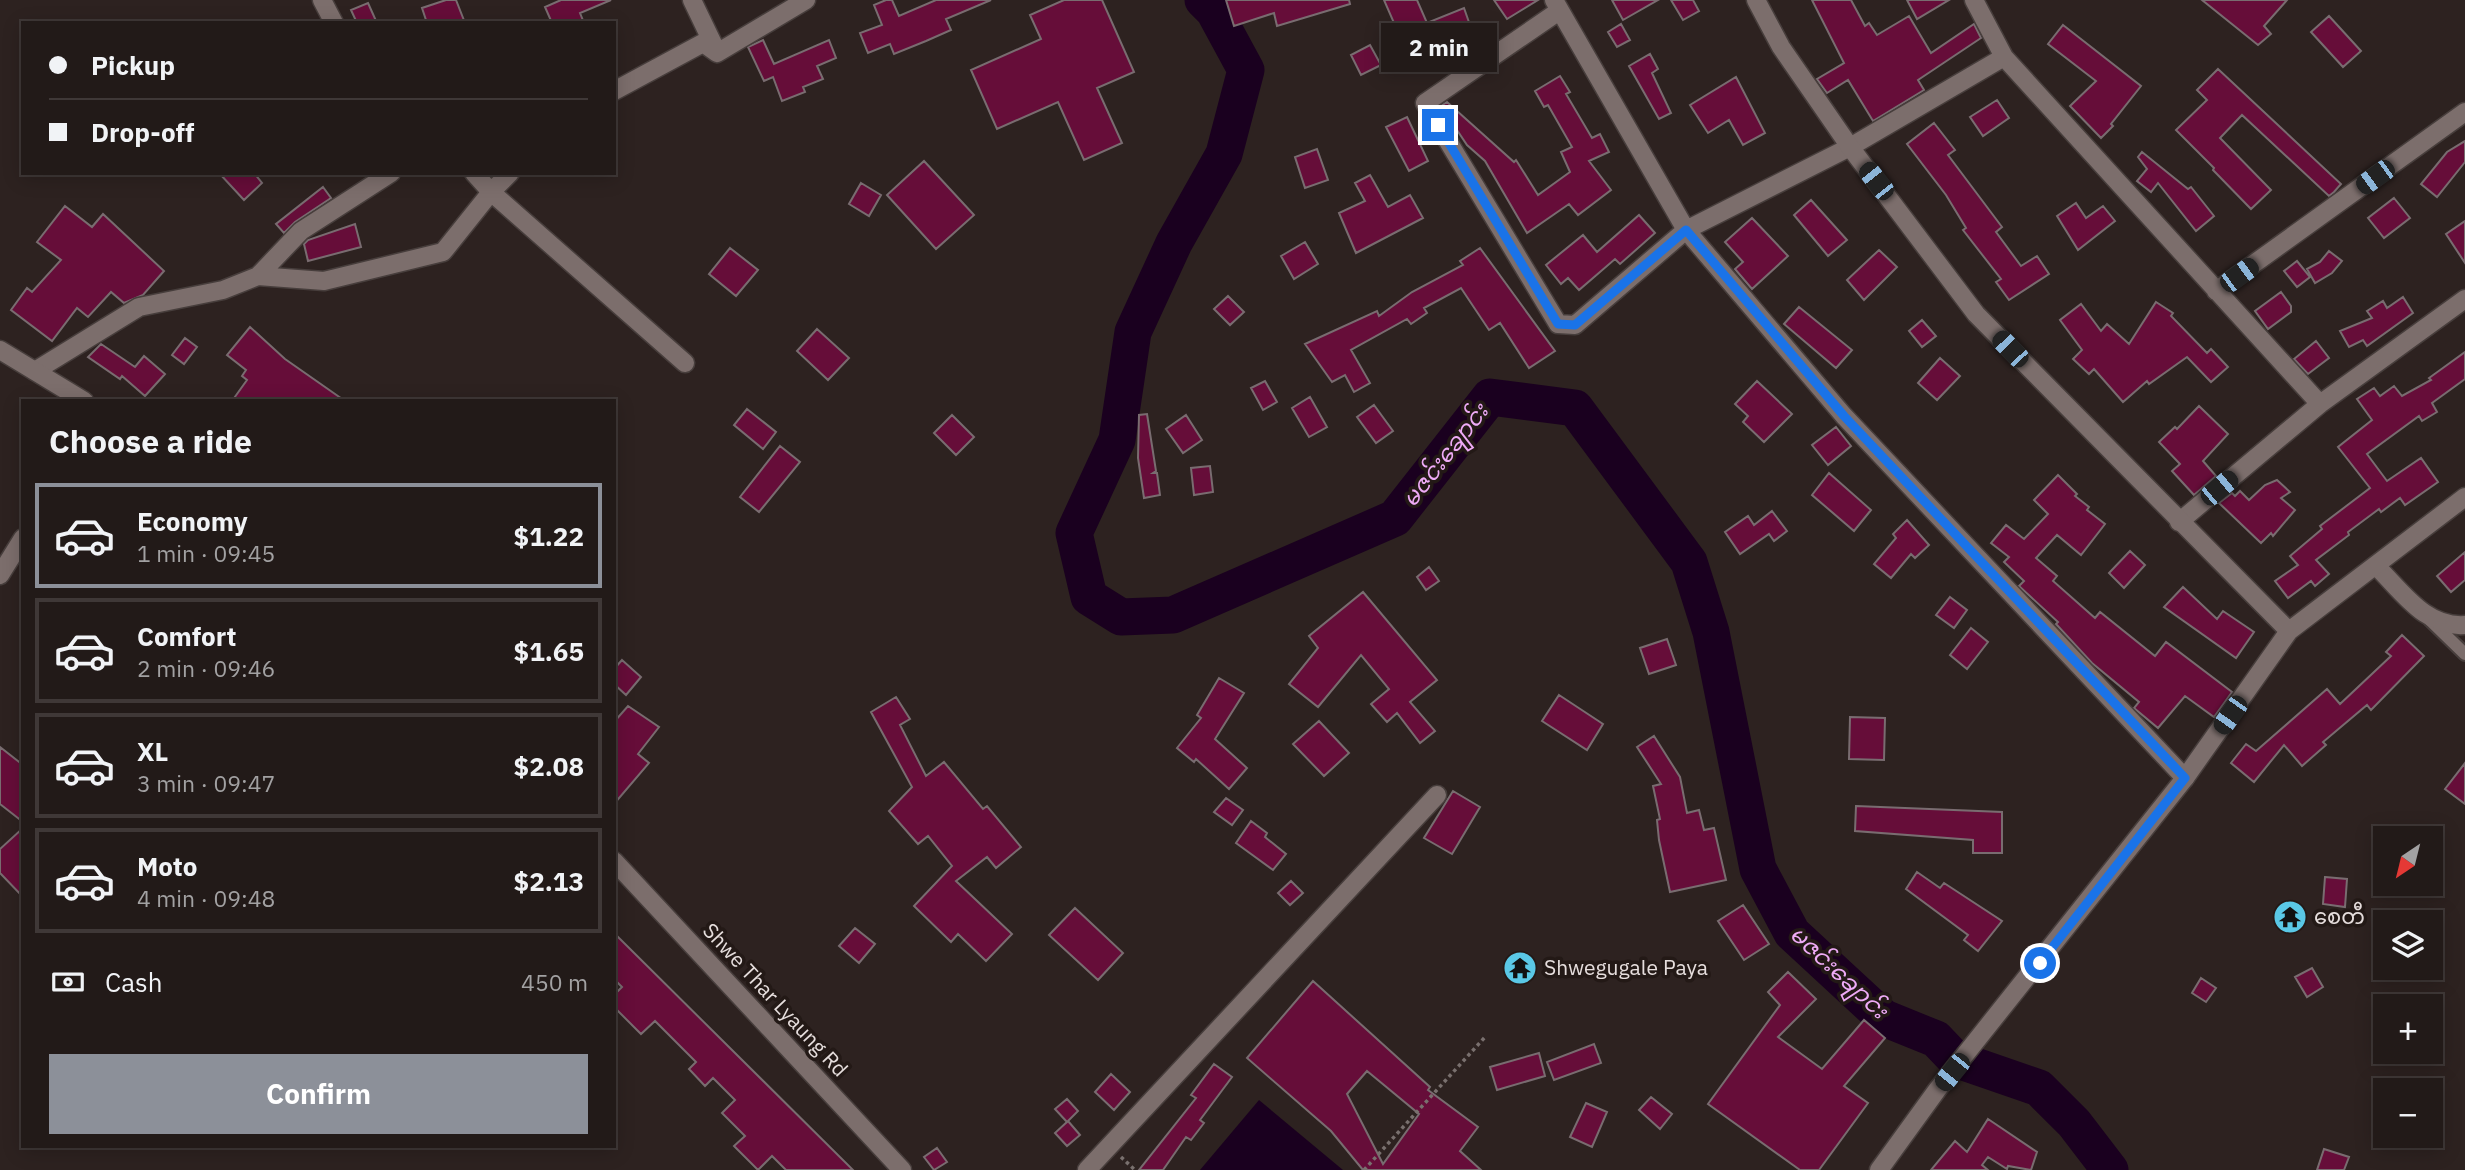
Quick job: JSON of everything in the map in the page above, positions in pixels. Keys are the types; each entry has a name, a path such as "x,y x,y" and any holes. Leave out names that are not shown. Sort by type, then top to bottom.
{"street":[{"path":"322,0 333,21"},
{"path":"692,0 717,53"},
{"path":"717,53 806,0"},
{"path":"1756,0 1782,47 1850,147 1976,314 2289,632"},
{"path":"1974,0 2004,57 2320,404"},
{"path":"2004,57 1850,147 1686,230 1575,325 1558,324 1425,103 1557,6 1686,230 1844,416 2185,778"},
{"path":"616,90 703,43 717,53"},
{"path":"2216,291 2465,112"},
{"path":"35,372 139,307 223,290 258,276 301,231 388,175"},
{"path":"476,175 491,192 684,363"},
{"path":"258,276 324,281 443,252 508,175"},
{"path":"2179,522 2320,404 2465,299"},
{"path":"0,350 81,399"},
{"path":"1879,1170 1937,1090 2185,778 2289,632 2465,497"},
{"path":"0,575 21,541"},
{"path":"2376,566 2430,620 2452,626 2465,625"},
{"path":"1087,1170 1437,795"},
{"name":"Shwe Thar Lyaung Rd","path":"616,863 902,1170"}],"lane":[{"path":"2430,620 2465,654"}],"path":[{"path":"1366,1168 1486,1035"}],"shaded area":[{"path":"1259,1100 1343,1170 1200,1170"}],"building":[{"path":"446,0 456,0 464,21 426,21 422,8"},
{"path":"561,0 611,0 580,13 583,21 551,21 545,7"},
{"path":"892,0 899,16 936,0 991,0 946,19 951,30 926,41 894,54 890,44 868,53 860,33 882,25 874,5"},
{"path":"1064,0 1102,0 1134,72 1097,88 1122,143 1084,160 1058,102 997,129 971,70 1041,39 1030,15"},
{"path":"1226,0 1349,0 1350,4 1277,26 1274,13 1234,26"},
{"path":"1384,0 1417,0 1427,23 1464,8 1472,31 1436,44 1439,50 1411,62"},
{"path":"1494,0 1538,0 1507,19"},
{"path":"1612,0 1658,0 1623,20"},
{"path":"1671,0 1693,0 1699,11 1683,20"},
{"path":"1812,0 1851,0 1865,26 1869,23 1877,35 1909,16 1931,53 1974,24 1981,38 1918,80 1924,90 1873,121 1848,80 1827,93 1817,79 1844,63"},
{"path":"1907,0 1949,0 1917,19"},
{"path":"2202,0 2287,0 2264,26 2271,34 2258,45"},
{"path":"368,3 376,21 356,21 351,10"},
{"path":"2329,16 2361,51 2343,67 2311,32"},
{"path":"1621,24 1630,40 1617,47 1608,32"},
{"path":"2063,25 2141,86 2111,124 2113,126 2101,138 2070,106 2096,81 2048,44"},
{"path":"763,40 774,64 829,40 836,58 817,66 823,79 803,87 805,92 782,101 773,77 764,81 748,47"},
{"path":"1370,45 1381,65 1361,75 1351,55"},
{"path":"1650,54 1658,69 1652,73 1671,113 1659,119 1629,66"},
{"path":"2218,69 2341,184 2334,192 2329,196 2242,115 2220,138 2271,190 2251,209 2213,170 2176,130 2207,100 2197,90"},
{"path":"1560,76 1570,92 1566,94 1592,138 1600,134 1609,152 1589,161 1611,190 1578,215 1569,204 1527,233 1485,161 1467,145 1441,106 1447,102 1514,162 1516,160 1538,195 1570,172 1561,152 1572,147 1548,105 1544,107 1535,91"},
{"path":"1736,77 1765,133 1743,145 1729,120 1708,133 1690,105"},
{"path":"1997,100 2009,118 1983,136 1970,117"},
{"path":"1407,117 1428,161 1409,171 1386,127"},
{"path":"1934,123 1955,150 1948,155 2002,227 1996,232 2021,266 2037,256 2049,274 2009,300 1996,282 2001,279 1963,230 1966,228 1946,195 1907,144"},
{"path":"2465,141 2465,162 2437,197 2421,184 2447,152"},
{"path":"1317,149 1328,180 1305,188 1295,157"},
{"path":"2142,152 2188,189 2191,187 2214,216 2196,231 2158,183 2151,192 2137,181 2147,169 2138,157"},
{"path":"924,161 974,215 936,249 887,195"},
{"path":"221,175 256,175 262,183 244,200"},
{"path":"1370,175 1388,207 1410,195 1423,218 1356,253 1339,213 1365,201 1355,183"},
{"path":"861,183 881,195 869,216 849,204"},
{"path":"323,187 331,198 295,222 284,233 276,224"},
{"path":"2394,198 2410,218 2384,238 2368,218"},
{"path":"1811,200 1847,240 1828,256 1794,215"},
{"path":"2076,203 2086,218 2103,206 2115,221 2078,250 2057,216"},
{"path":"65,206 92,227 103,214 164,271 143,295 124,303 111,292 88,317 77,308 52,341 11,310 27,288 32,292 61,260 37,242"},
{"path":"1639,215 1655,233 1620,264 1615,259 1579,290 1568,278 1561,284 1546,265 1583,235 1597,252"},
{"path":"1752,218 1788,256 1752,289 1735,269 1743,262 1725,242"},
{"path":"2465,221 2465,263 2446,234"},
{"path":"355,224 361,247 308,261 304,244 308,240"},
{"path":"1305,242 1318,264 1294,279 1281,256"},
{"path":"730,248 758,270 736,296 709,274"},
{"path":"1480,248 1555,351 1529,368 1500,323 1489,330 1461,288 1424,308 1427,313 1411,324 1407,319 1351,350 1370,383 1354,392 1345,375 1332,382 1305,344 1377,311 1379,316 1412,292 1463,265 1460,261"},
{"path":"1879,250 1897,267 1864,300 1847,280"},
{"path":"2329,251 2342,261 2332,273 2315,283 2307,269 2320,262"},
{"path":"2297,261 2310,277 2297,287 2284,271"},
{"path":"2281,292 2291,306 2291,312 2268,329 2255,311"},
{"path":"1228,296 1244,312 1230,325 1214,309"},
{"path":"2403,297 2413,313 2367,346 2363,340 2349,347 2340,331 2372,318 2367,311 2383,301 2387,308"},
{"path":"2156,302 2173,313 2171,316 2207,353 2211,349 2228,367 2211,382 2187,357 2149,384 2147,381 2123,402 2094,369 2089,374 2073,359 2082,350 2060,320 2081,304 2101,331 2107,324 2129,344"},
{"path":"1799,307 1852,350 1836,368 1784,324"},
{"path":"1922,320 1936,336 1922,347 1909,331"},
{"path":"250,327 285,359 342,399 233,399 247,380 242,376 246,370 227,355"},
{"path":"817,329 849,358 828,380 797,351"},
{"path":"185,338 197,347 184,364 172,355"},
{"path":"2316,341 2329,358 2308,374 2294,359"},
{"path":"101,344 135,367 144,356 165,374 145,396 122,376 120,379 88,357"},
{"path":"2465,352 2465,379 2432,403 2437,412 2422,421 2419,416 2367,454 2387,481 2421,458 2438,482 2405,505 2400,498 2381,512 2379,509 2348,532 2349,535 2316,560 2329,574 2315,586 2311,581 2288,598 2275,581 2298,565 2290,556 2322,529 2320,526 2370,488 2338,447 2372,420 2357,399 2374,388 2380,396 2394,386 2402,396 2431,380 2429,378"},
{"path":"1940,358 1960,376 1937,400 1918,383"},
{"path":"1265,381 1277,402 1263,410 1251,388"},
{"path":"1757,381 1792,414 1764,442 1743,422 1748,416 1735,404"},
{"path":"1310,397 1327,427 1309,437 1292,408"},
{"path":"1374,405 1393,431 1376,443 1357,417"},
{"path":"2199,406 2228,434 2203,461 2216,476 2194,495 2172,471 2180,464 2159,442 2175,427 2177,429"},
{"path":"747,409 776,432 763,449 734,425"},
{"path":"1147,414 1156,471 1153,473 1157,473 1160,495 1144,498 1138,458 1139,415"},
{"path":"952,415 974,437 956,455 934,433"},
{"path":"1186,415 1202,440 1183,453 1166,429"},
{"path":"1836,427 1851,446 1828,465 1812,445"},
{"path":"780,446 800,462 759,512 740,497"},
{"path":"1210,466 1213,492 1194,495 1191,468"},
{"path":"1829,473 1871,510 1854,531 1812,495"},
{"path":"2058,475 2077,494 2075,496 2089,507 2087,510 2105,524 2081,555 2057,535 2036,558 2057,576 2053,581 2095,618 2100,612 2155,656 2166,642 2232,692 2214,717 2185,696 2158,728 2134,708 2139,702 2092,663 2056,624 2058,622 2019,586 2024,581 2004,562 2009,557 1991,543 2006,525 2024,539 2048,514 2034,500"},
{"path":"2277,480 2290,492 2281,498 2295,510 2273,536 2271,533 2261,543 2219,503 2232,493 2235,496 2240,491 2249,500 2265,485"},
{"path":"1772,511 1787,531 1774,541 1769,534 1740,554 1725,532 1748,516 1754,525"},
{"path":"1907,520 1929,545 1915,558 1911,554 1891,578 1874,564 1896,538 1893,534"},
{"path":"2130,551 2145,565 2124,588 2109,573"},
{"path":"2465,552 2465,580 2451,592 2437,576"},
{"path":"1429,567 1439,581 1426,590 1417,577"},
{"path":"2183,587 2217,619 2223,611 2254,632 2236,658 2164,607"},
{"path":"1363,592 1437,680 1410,702 1435,731 1420,743 1397,713 1387,722 1371,704 1389,689 1361,655 1318,707 1289,684 1318,648 1309,636"},
{"path":"1950,597 1967,610 1954,628 1936,615"},
{"path":"1971,628 1988,642 1967,669 1950,655"},
{"path":"2402,635 2424,656 2371,710 2367,705 2323,742 2326,745 2302,766 2284,745 2254,782 2231,763 2246,744 2256,751 2327,689 2340,704 2391,656 2386,652"},
{"path":"1667,639 1676,665 1649,674 1640,648"},
{"path":"622,660 641,677 626,695 616,686 616,667"},
{"path":"1219,678 1244,693 1215,739 1247,768 1229,789 1196,759 1194,762 1177,748 1201,718 1197,715"},
{"path":"1559,695 1603,724 1587,750 1542,721"},
{"path":"896,697 910,719 900,725 926,776 944,762 983,809 987,806 1021,847 996,868 987,857 956,881 1012,934 986,961 958,934 951,942 914,906 952,866 928,836 918,844 889,811 912,787 871,712"},
{"path":"628,706 659,727 638,754 649,763 616,802 616,720"},
{"path":"1850,717 1885,718 1884,760 1849,759"},
{"path":"1319,721 1349,753 1324,776 1293,744"},
{"path":"1654,736 1680,777 1687,813 1699,810 1704,830 1714,828 1726,880 1670,892 1659,840 1657,820 1660,819 1653,786 1661,784 1637,747"},
{"path":"0,747 21,763 21,820 0,804"},
{"path":"2465,763 2465,804 2445,789"},
{"path":"1453,791 1480,807 1452,854 1424,838"},
{"path":"1226,798 1243,810 1232,825 1214,812"},
{"path":"1856,806 2002,812 2002,853 1973,853 1973,840 1855,831"},
{"path":"1251,821 1267,833 1265,837 1286,854 1273,870 1236,843"},
{"path":"21,830 21,895 0,873 0,849"},
{"path":"1917,872 1940,888 1944,883 2002,921 1978,951 1964,940 1968,935 1906,889"},
{"path":"2325,877 2347,879 2345,907 2323,904"},
{"path":"1291,881 1303,893 1290,905 1278,893"},
{"path":"1743,905 1769,944 1744,960 1718,921"},
{"path":"1075,908 1123,953 1098,980 1049,935"},
{"path":"855,928 875,944 859,963 839,946"},
{"path":"616,935 853,1170 786,1170 772,1156 758,1170 734,1146 745,1136 722,1113 735,1100 713,1078 705,1086 689,1069 696,1062 655,1021 641,1034 616,1009 616,993 622,987 616,981"},
{"path":"2312,968 2323,987 2307,997 2295,977"},
{"path":"1788,972 1816,999 1778,1037 1822,1069 1864,1020 1885,1038 1844,1086 1868,1103 1819,1170 1800,1170 1708,1104 1780,1005 1768,992"},
{"path":"2201,978 2216,988 2206,1002 2192,993"},
{"path":"1313,981 1430,1087 1428,1090 1478,1127 1460,1151 1481,1170 1363,1170 1331,1131 1247,1058","holes":["1367,1071 1419,1114 1383,1164 1347,1094"]},
{"path":"1594,1044 1601,1063 1554,1080 1547,1062"},
{"path":"1539,1053 1545,1076 1497,1090 1490,1067"},
{"path":"1214,1064 1232,1077 1200,1120 1204,1123 1191,1140 1186,1137 1163,1170 1139,1170 1196,1098 1191,1095"},
{"path":"1111,1074 1130,1092 1114,1110 1095,1092"},
{"path":"1651,1097 1672,1114 1660,1129 1639,1110"},
{"path":"1067,1099 1078,1111 1067,1122 1055,1109"},
{"path":"1586,1103 1607,1112 1592,1147 1570,1137"},
{"path":"1988,1119 2037,1152 2031,1170 2008,1166 2007,1169 1988,1157 1982,1165 1988,1170 1931,1170 1955,1141 1967,1152"},
{"path":"1068,1121 1080,1135 1067,1146 1055,1133"},
{"path":"937,1148 947,1162 934,1170 924,1157"},
{"path":"2324,1149 2349,1157 2344,1170 2317,1170"}],"waterway":[{"name":"မဇင်းချောင်း","path":"1203,0 1214,11 1246,70 1224,154 1174,243 1133,332 1117,440 1074,533 1089,597 1121,617 1173,615 1395,518 1490,397 1575,408 1689,562 1711,632 1758,869 1792,933 1884,1018 1936,1039 1955,1059 2039,1088 2074,1123 2110,1170"}],"place":[{"name":"စေတီ","path":"2290,917"},
{"name":"Shwegugale Paya","path":"1520,968"}],"route":[{"path":"1438,125 1542,303 1558,324 1575,325 1686,230 1844,416 2185,778 2040,963"}]}
